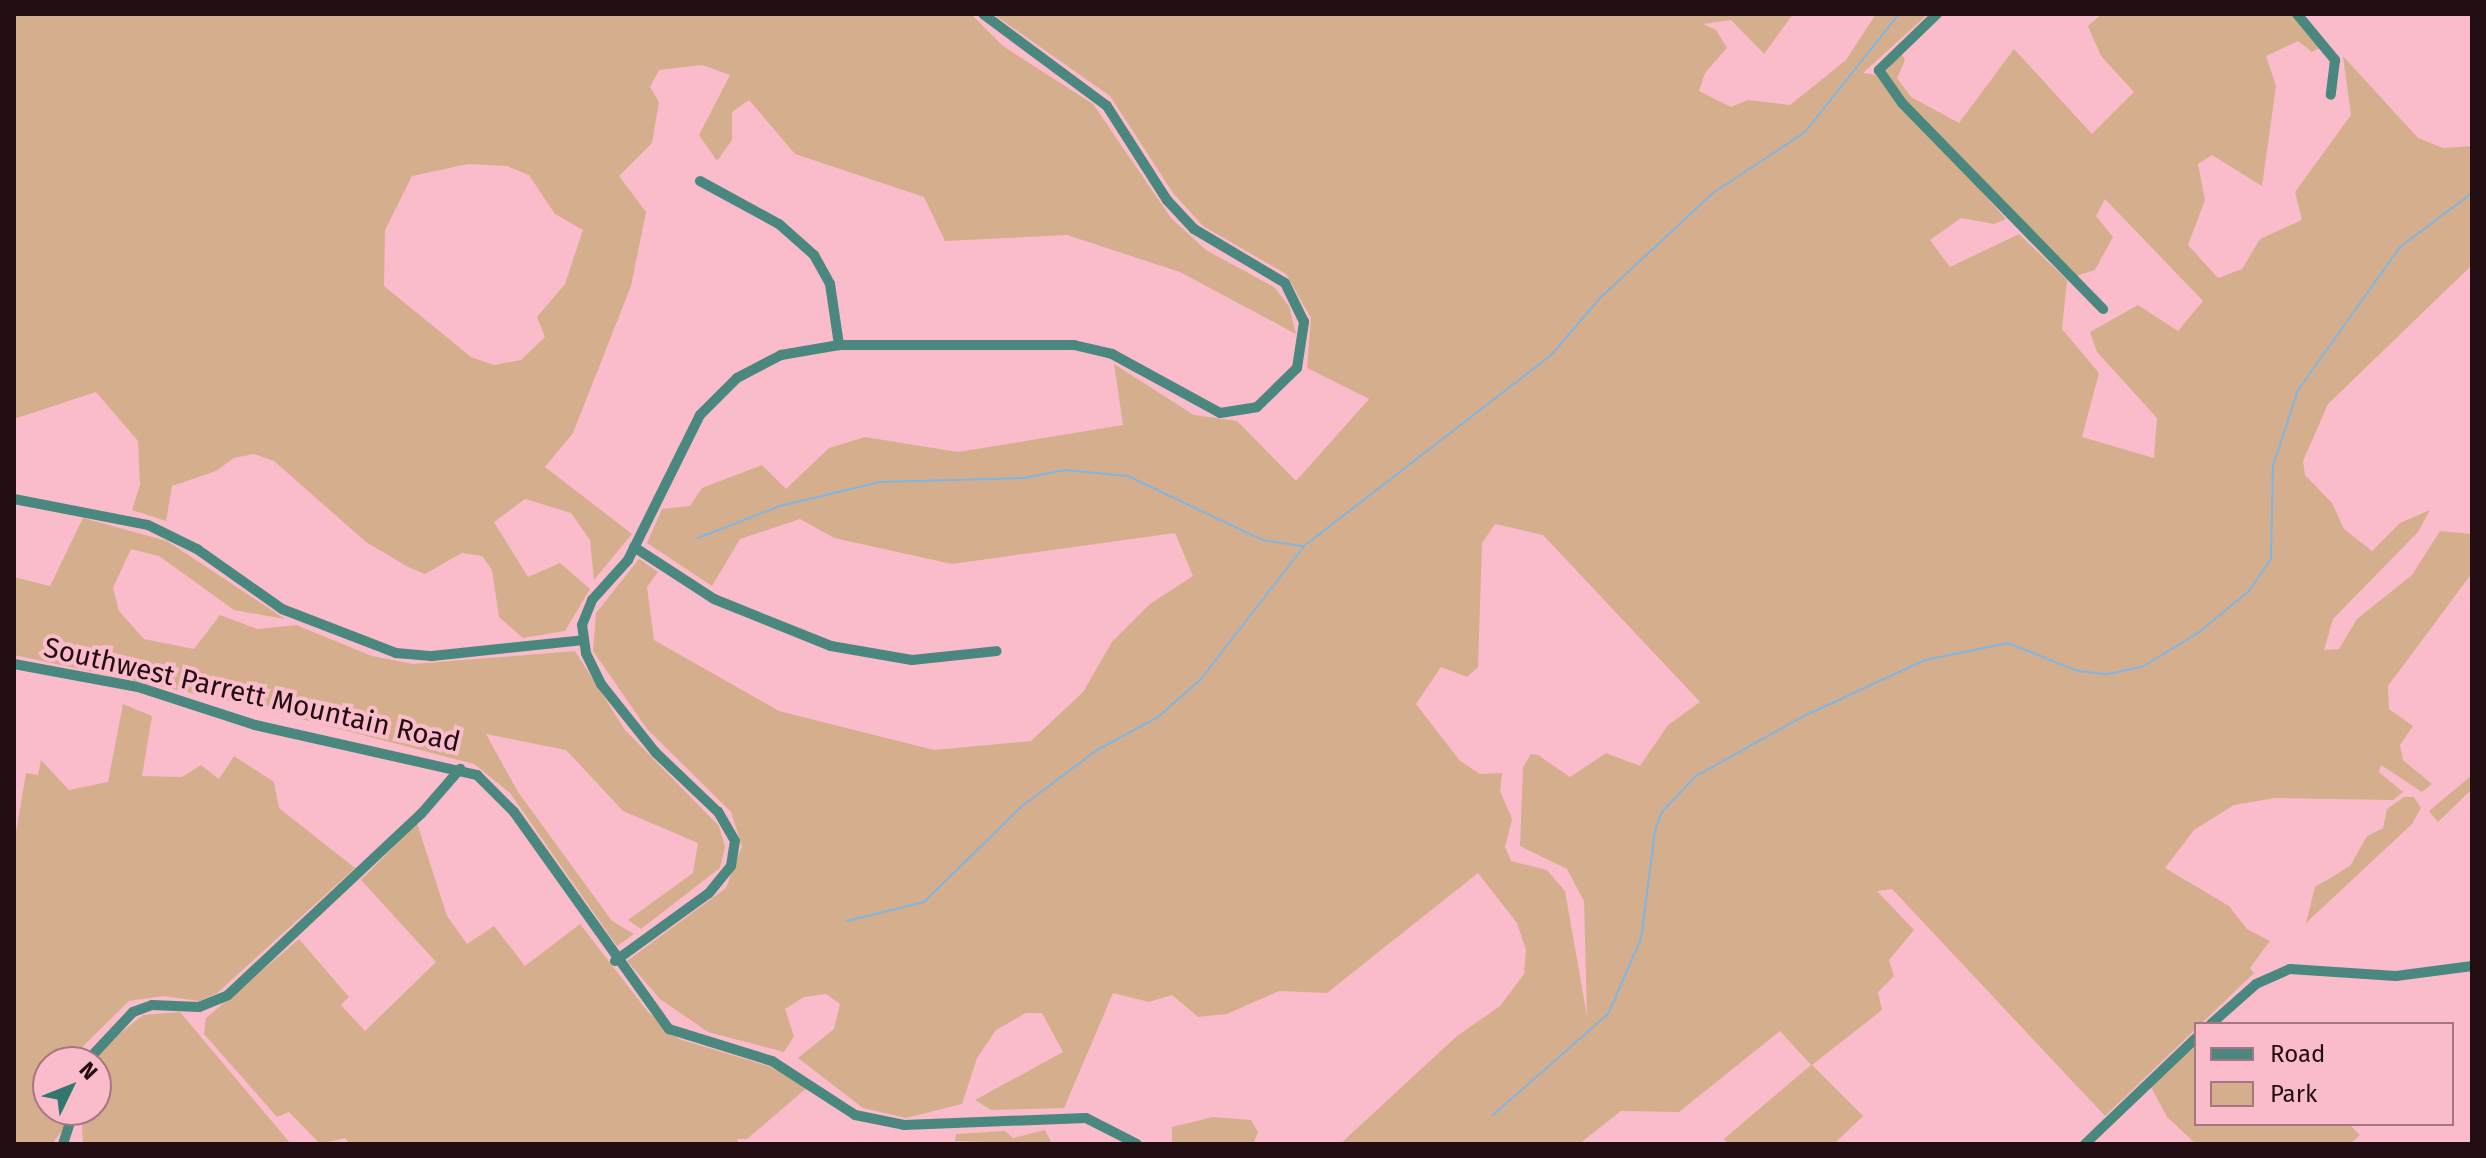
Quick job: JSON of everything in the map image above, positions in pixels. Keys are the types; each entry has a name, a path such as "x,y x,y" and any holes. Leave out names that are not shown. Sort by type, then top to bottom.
{"street":[{"path":"615,961 716,885 731,866 735,841 718,812 629,721 601,684 583,640 592,600 634,547 691,430 717,395 781,355 839,345 1074,345 1112,354 1220,413 1257,407 1297,368 1304,322 1285,283 1194,229 1167,200 1107,106 983,14"},
{"path":"1937,14 1879,70 1902,103 2103,309"},
{"path":"2297,14 2335,60 2331,95"},
{"path":"700,181 779,224 814,255 830,284 839,345"},
{"path":"14,499 148,525 197,549 282,609 396,653 432,656 583,640"},
{"path":"634,547 714,599 831,646 912,660 997,651"},
{"name":"Southwest Parrett Mountain Road","path":"14,664 138,687 255,725 460,769 500,794 615,961 669,1029 772,1061 869,1121 937,1126 1064,1116 1105,1125 1137,1144"},
{"path":"101,1046 133,1012 152,1005 199,1007 228,995 430,805 460,769"},
{"path":"2213,1022 2256,984 2290,969 2396,976 2472,966"},
{"path":"2085,1144 2194,1040"}],"green space":[{"path":"14,14 971,14 1003,46 1093,104 1171,218 1206,250 1274,287 1289,306 1296,334 1180,272 1067,235 945,241 924,197 795,154 749,100 732,112 732,140 717,161 699,135 730,75 702,65 659,70 650,87 659,102 652,143 619,176 646,212 631,286 573,433 545,467 632,534 594,580 590,540 571,513 525,499 494,522 528,577 560,563 590,589 565,631 523,638 499,617 492,570 482,556 462,553 425,574 408,567 366,542 274,461 254,454 234,458 216,471 172,486 166,521 132,510 140,485 138,441 96,392 14,419","holes":["468,164 507,166 529,175 555,214 583,230 565,284 537,317 545,337 521,360 494,365 471,357 384,286 385,230 412,176"]},
{"path":"993,14 1793,14 1764,54 1731,20 1703,24 1716,30 1727,48 1705,73 1699,91 1731,107 1748,100 1790,105 1846,60 1876,14 1928,14 1863,73 1877,75 2006,219 1994,224 1961,218 1930,240 1950,267 2019,234 2067,280 2062,329 2099,373 2082,437 2154,458 2157,418 2097,352 2090,332 2138,305 2178,331 2203,301 2105,199 2096,216 2113,237 2095,270 2076,276 1905,103 1885,73 1901,52 1905,60 1897,78 1911,97 1959,123 2014,49 2092,134 2134,92 2101,56 2088,26 2102,14 2293,14 2321,47 2312,52 2298,41 2266,56 2276,86 2262,186 2212,155 2198,164 2205,200 2188,245 2218,278 2242,269 2260,239 2302,220 2295,192 2351,115 2343,56 2418,138 2443,148 2472,146 2472,265 2328,404 2303,461 2305,475 2332,503 2344,529 2372,551 2400,523 2430,510 2418,532 2333,619 2324,650 2339,649 2357,619 2412,575 2440,531 2472,534 2472,573 2388,686 2389,709 2413,726 2400,745 2403,760 2432,784 2422,792 2381,765 2379,772 2403,792 2393,800 2275,798 2234,805 2194,830 2165,868 2229,906 2247,929 2270,941 2250,968 2254,973 2203,1022 2194,1022 2194,1031 2105,1116 1892,889 1877,891 1914,930 1889,960 1894,976 1878,992 1882,1010 1812,1065 1863,1116 1834,1144 1728,1144 1724,1139 1811,1065 1780,1031 1679,1112 1621,1111 1579,1144 1340,1144 1457,1036 1500,1006 1524,974 1526,950 1517,923 1478,873 1327,993 1279,991 1227,1014 1198,1017 1172,995 1149,1002 1113,993 1064,1108 991,1110 975,1100 1063,1052 1042,1013 1026,1013 996,1030 977,1058 962,1104 906,1118 863,1108 798,1058 834,1029 840,1004 826,994 804,997 785,1009 794,1036 784,1052 708,1032 660,999 627,961 726,888 742,846 731,812 647,729 593,651 596,613 639,559 658,572 647,587 654,640 779,711 934,750 1031,741 1083,692 1112,642 1150,604 1193,576 1175,533 952,564 834,538 800,519 740,539 712,586 647,543 662,509 690,506 702,488 762,465 786,489 829,448 865,437 958,452 1123,425 1114,364 1194,415 1237,421 1296,481 1369,399 1307,368 1311,318 1286,274 1203,226 1173,193 1110,96","holes":["1495,524 1543,535 1700,702 1668,725 1640,766 1606,753 1570,777 1538,755 1531,754 1523,767 1520,846 1567,869 1584,901 1587,1016 1565,891 1547,870 1511,861 1505,847 1512,819 1500,791 1502,773 1480,774 1460,761 1416,704 1441,667 1467,677 1478,667 1482,543"]},
{"path":"83,518 167,541 285,619 234,610 159,556 131,549 113,588 119,611 144,639 194,649 220,615 257,629 296,625 372,656 413,664 575,651 625,730 719,826 725,847 720,868 641,929 628,920 693,873 698,843 623,811 566,750 486,734 518,792 612,921 634,934 617,946 510,793 474,764 247,705 14,655 14,577 50,586"},
{"path":"123,704 152,716 142,776 182,777 201,765 219,779 234,756 274,782 279,808 355,868 216,994 199,1001 163,996 129,1001 83,1046 32,1046 32,1126 65,1127 52,1144 14,1144 14,844 26,773 38,775 41,760 69,790 108,782"},
{"path":"2472,775 2472,789 2438,822 2429,811"},
{"path":"2404,797 2414,797 2421,808 2412,824 2306,923 2315,887 2350,866 2367,836 2383,828 2387,809"},
{"path":"417,823 447,916 467,944 494,926 525,966 580,924 648,1012 679,1039 768,1066 809,1086 747,1139 737,1139 739,1144 350,1144 345,1138 320,1144 289,1112 277,1117 204,1034 206,1018 299,939 349,997 341,1005 365,1031 436,962 361,880"},
{"path":"180,1012 291,1144 83,1144 82,1126 112,1126 112,1046 104,1046 143,1015"},
{"path":"2194,1046 2194,1126 2351,1126 2360,1135 2350,1144 2196,1144 2167,1117 2151,1087"},
{"path":"1213,1117 1251,1120 1258,1132 1253,1144 1172,1144 1172,1127"},
{"path":"1045,1130 1052,1144 955,1141 956,1134 1005,1131 1013,1138"}],"waterway":[{"path":"847,921 924,902 1021,807 1097,750 1158,717 1201,679 1304,546 1552,354 1600,298 1713,193 1805,132 1899,14"},
{"path":"1493,1115 1608,1014 1641,939 1655,831 1662,812 1696,776 1802,717 1925,660 2008,643 2078,671 2108,674 2142,667 2198,633 2249,591 2271,558 2273,466 2298,390 2400,247 2472,193"},
{"path":"698,538 780,506 880,482 1024,478 1065,470 1128,476 1262,540 1303,546"}]}
